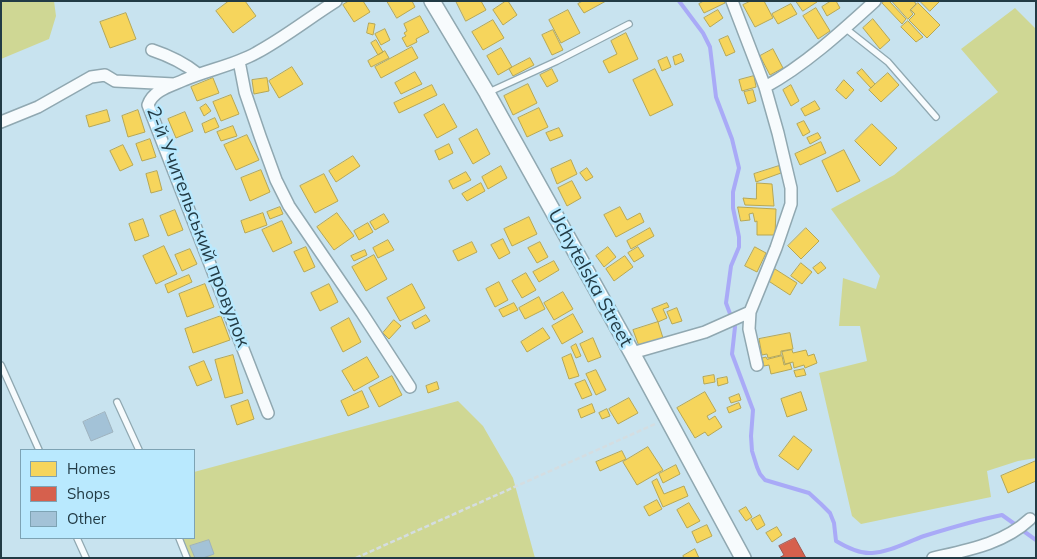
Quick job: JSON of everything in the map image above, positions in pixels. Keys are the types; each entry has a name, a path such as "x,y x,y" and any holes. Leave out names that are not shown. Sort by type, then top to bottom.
{"main road":[{"name":"Uchytelska Street","path":"432,1 487,93 632,352 743,558"}],"street":[{"name":"2-й Учительський провулок","path":"268,413 148,105 150,99 158,92 198,74 239,61 273,42 336,1"},
{"path":"732,1 765,88 791,188 791,204 776,248 750,312 749,329 757,365"},
{"path":"765,88 787,75 875,1"},
{"path":"152,50 184,63 198,74"},
{"path":"239,61 245,92 276,180 288,206 362,313 410,388"},
{"path":"1,122 38,107 91,77 105,75 114,81 176,84"},
{"path":"632,352 705,332 750,312"},
{"path":"934,558 989,544 1003,538 1030,519"}],"lane":[{"path":"487,93 557,61 630,24"},
{"path":"845,28 888,62 936,117"},
{"path":"1,366 39,449"},
{"path":"117,402 138,449"},
{"path":"77,539 86,558"},
{"path":"178,539 187,558"}],"path":[{"path":"356,558 477,502 619,442 667,418"}],"green space":[{"path":"1,1 54,1 56,16 49,39 1,59"},
{"path":"1015,8 1036,29 1036,458 1018,461 987,471 991,497 861,524 852,516 819,373 867,361 860,326 839,326 843,278 876,289 880,276 831,209 894,175 998,92 961,49"},
{"path":"458,401 483,426 513,478 535,558 190,558 182,539 195,539 195,472"}],"building: Homes":[{"path":"229,1 245,1 256,16 233,33 216,11"},
{"path":"349,1 363,1 370,12 354,22 343,5"},
{"path":"387,1 412,1 415,7 397,18"},
{"path":"456,1 481,1 486,10 466,21"},
{"path":"508,1 517,15 503,25 493,10"},
{"path":"583,1 606,1 584,13 578,4"},
{"path":"704,1 724,1 725,3 704,13 699,4"},
{"path":"751,1 764,1 773,18 755,27 743,5"},
{"path":"796,1 817,1 817,2 803,11"},
{"path":"831,1 836,1 840,8 827,16 822,7"},
{"path":"889,1 906,19 902,24 882,3"},
{"path":"892,1 914,1 916,4 910,10 913,14 908,19"},
{"path":"920,1 940,1 930,11"},
{"path":"918,3 940,25 927,38 909,20 915,14 911,10"},
{"path":"791,4 797,14 778,24 772,14"},
{"path":"816,8 830,31 818,39 803,16"},
{"path":"568,10 580,33 561,43 549,20"},
{"path":"718,10 723,18 710,27 704,18"},
{"path":"126,13 136,39 110,48 100,22"},
{"path":"420,16 429,32 416,39 417,42 407,47 402,38 406,36 404,33 407,31 404,24"},
{"path":"873,19 890,40 880,49 863,28"},
{"path":"493,20 504,38 483,50 472,32"},
{"path":"908,21 923,37 916,42 901,27"},
{"path":"369,23 375,24 373,35 367,33"},
{"path":"385,29 390,40 381,45 375,34"},
{"path":"553,30 563,50 552,55 542,35"},
{"path":"626,33 638,59 609,73 603,61 617,54 611,41"},
{"path":"728,36 735,52 726,56 719,40"},
{"path":"376,40 383,52 378,55 371,43"},
{"path":"412,47 418,58 381,78 375,67"},
{"path":"501,48 512,67 498,75 487,56"},
{"path":"773,49 783,68 770,75 760,56"},
{"path":"385,51 389,58 371,67 368,61"},
{"path":"681,54 684,61 675,65 673,57"},
{"path":"667,57 671,67 662,71 658,61"},
{"path":"530,58 534,65 513,76 509,69"},
{"path":"292,67 303,84 279,98 269,81"},
{"path":"552,69 558,81 547,87 540,75"},
{"path":"655,69 673,105 650,116 633,80"},
{"path":"862,69 875,84 871,88 857,73"},
{"path":"415,72 422,84 401,94 395,83"},
{"path":"888,73 899,85 881,102 869,90"},
{"path":"754,76 756,87 742,91 739,80"},
{"path":"213,78 219,93 197,101 191,87"},
{"path":"267,78 269,91 254,94 252,80"},
{"path":"844,80 854,90 846,99 836,90"},
{"path":"528,84 537,103 513,115 504,96"},
{"path":"432,85 437,95 399,113 394,103"},
{"path":"791,85 799,101 791,106 783,90"},
{"path":"753,90 756,101 748,104 744,92"},
{"path":"231,95 239,114 221,121 213,102"},
{"path":"815,101 820,109 805,116 801,109"},
{"path":"206,104 211,111 204,116 200,108"},
{"path":"444,104 457,127 437,138 424,115"},
{"path":"539,108 548,127 527,137 518,118"},
{"path":"107,110 110,121 89,127 86,116"},
{"path":"138,110 145,132 128,137 122,116"},
{"path":"185,112 193,131 176,138 168,119"},
{"path":"215,118 219,127 205,133 202,124"},
{"path":"804,121 810,132 803,136 797,124"},
{"path":"872,124 897,148 880,166 855,141"},
{"path":"233,126 237,136 221,141 217,132"},
{"path":"559,128 563,136 550,141 546,133"},
{"path":"477,129 490,154 473,164 459,139"},
{"path":"818,133 821,138 810,144 807,138"},
{"path":"247,135 259,160 236,170 224,145"},
{"path":"150,139 156,157 142,161 136,144"},
{"path":"821,142 826,153 800,165 795,154"},
{"path":"449,144 453,153 439,160 435,151"},
{"path":"123,145 133,165 120,171 110,151"},
{"path":"844,150 860,181 837,192 822,161"},
{"path":"353,156 360,166 336,182 329,171"},
{"path":"571,160 577,174 557,184 551,169"},
{"path":"501,166 507,178 488,189 482,177"},
{"path":"779,166 781,173 756,182 754,174"},
{"path":"587,168 593,177 586,181 580,173"},
{"path":"261,170 270,192 250,201 241,178"},
{"path":"157,171 162,190 151,193 146,174"},
{"path":"466,172 471,180 453,189 449,181"},
{"path":"324,174 338,201 315,213 300,186"},
{"path":"572,181 581,198 567,206 558,188"},
{"path":"481,183 485,191 467,201 462,194"},
{"path":"757,183 772,184 774,206 745,205 743,198 756,199"},
{"path":"280,207 283,214 270,219 267,212"},
{"path":"620,207 627,220 640,213 644,222 616,237 604,215"},
{"path":"738,207 776,209 775,235 757,235 757,221 755,222 753,213 749,214 750,220 741,221"},
{"path":"175,210 183,230 168,236 160,216"},
{"path":"263,213 267,225 245,233 241,221"},
{"path":"337,213 354,236 334,250 317,227"},
{"path":"384,214 389,222 375,230 370,222"},
{"path":"529,217 537,234 512,246 504,229"},
{"path":"143,219 149,236 135,241 129,224"},
{"path":"282,221 292,243 273,252 262,230"},
{"path":"368,223 373,232 359,240 354,231"},
{"path":"650,228 654,236 631,249 627,241"},
{"path":"806,228 819,241 801,259 788,246"},
{"path":"503,239 510,253 499,259 491,245"},
{"path":"388,240 394,250 378,258 373,248"},
{"path":"472,242 477,252 458,261 453,251"},
{"path":"540,242 548,257 537,263 528,248"},
{"path":"164,246 177,274 156,284 143,256"},
{"path":"306,247 315,267 304,272 294,252"},
{"path":"608,247 616,257 604,267 596,256"},
{"path":"638,247 644,256 634,262 628,253"},
{"path":"755,247 766,253 757,272 745,266"},
{"path":"190,249 197,264 182,271 175,255"},
{"path":"365,250 367,255 354,261 351,256"},
{"path":"374,255 387,279 366,291 352,267"},
{"path":"625,256 633,267 614,281 606,269"},
{"path":"554,261 559,270 539,282 533,272"},
{"path":"821,262 826,268 818,274 813,268"},
{"path":"801,263 812,272 802,284 791,276"},
{"path":"775,269 797,283 790,295 767,280"},
{"path":"526,273 536,290 522,298 512,281"},
{"path":"189,275 192,282 168,293 165,285"},
{"path":"499,282 508,300 495,307 486,289"},
{"path":"205,284 214,307 187,317 179,294"},
{"path":"329,284 338,302 320,311 311,293"},
{"path":"412,284 425,308 400,321 387,298"},
{"path":"563,292 573,309 554,320 544,303"},
{"path":"539,297 545,309 525,319 519,308"},
{"path":"514,303 518,310 503,317 499,310"},
{"path":"667,303 669,307 663,309 667,318 658,322 652,309"},
{"path":"677,308 682,321 672,324 667,312"},
{"path":"573,314 583,332 562,344 552,326"},
{"path":"426,315 430,321 415,329 412,323"},
{"path":"221,316 230,340 193,353 185,329"},
{"path":"349,318 361,342 343,352 331,328"},
{"path":"394,320 401,326 389,339 383,333"},
{"path":"658,322 663,338 639,346 633,330"},
{"path":"543,328 550,338 527,352 521,342"},
{"path":"790,333 793,349 781,351 781,355 768,358 767,354 762,355 759,339"},
{"path":"593,338 601,357 588,362 580,344"},
{"path":"576,344 581,356 576,358 571,347"},
{"path":"792,350 793,353 806,350 808,356 814,354 817,363 805,368 804,365 794,368 793,362 785,364 782,352"},
{"path":"571,354 579,376 569,379 562,358"},
{"path":"233,355 243,393 225,398 215,360"},
{"path":"782,356 784,365 790,363 792,369 771,374 769,365 764,366 762,358"},
{"path":"367,357 379,377 354,391 342,371"},
{"path":"204,361 212,380 197,386 189,367"},
{"path":"804,369 806,375 796,377 794,371"},
{"path":"596,370 606,390 596,395 586,374"},
{"path":"714,375 715,382 704,384 703,377"},
{"path":"392,376 402,395 379,407 369,388"},
{"path":"727,377 728,383 718,386 717,379"},
{"path":"585,380 592,395 582,399 575,384"},
{"path":"437,382 439,389 428,393 426,386"},
{"path":"362,391 369,407 348,416 341,401"},
{"path":"705,392 716,411 707,416 709,420 715,416 722,427 708,436 705,432 695,438 677,408"},
{"path":"801,392 807,410 787,417 781,399"},
{"path":"739,394 741,400 731,403 729,398"},
{"path":"629,398 638,413 618,424 609,409"},
{"path":"248,400 254,419 237,425 231,406"},
{"path":"739,403 741,408 729,413 727,408"},
{"path":"592,404 595,412 581,418 578,410"},
{"path":"607,409 610,416 602,419 599,413"},
{"path":"794,436 812,450 798,470 779,456"},
{"path":"648,447 663,470 637,485 623,462"},
{"path":"622,451 626,459 600,471 596,462"},
{"path":"1036,461 1036,481 1008,493 1001,476"},
{"path":"676,465 680,474 663,483 659,474"},
{"path":"657,479 664,494 684,486 688,496 663,507 652,482"},
{"path":"657,500 662,509 649,516 644,507"},
{"path":"689,503 700,521 687,528 677,510"},
{"path":"746,507 752,517 746,521 739,511"},
{"path":"760,515 765,525 757,530 751,520"},
{"path":"707,525 712,536 697,543 692,532"},
{"path":"777,527 782,535 772,542 766,533"},
{"path":"695,549 699,558 684,558 683,556"}],"building: Shops":[{"path":"795,538 806,558 779,558 784,555 779,546"}],"building: Other":[{"path":"105,412 113,432 91,441 83,422"},
{"path":"209,540 214,554 203,558 195,558 190,546"}],"waterway":[{"path":"679,1 703,33 710,47 716,97 732,139 739,168 733,192 733,208 739,237 739,247 731,266 726,303 735,327 732,354 753,410 752,451 760,474 765,480 809,493 830,513 834,523 836,541 849,548 863,552 885,551 924,536 1002,515 1016,525"},
{"path":"1022,530 1036,540"}]}
